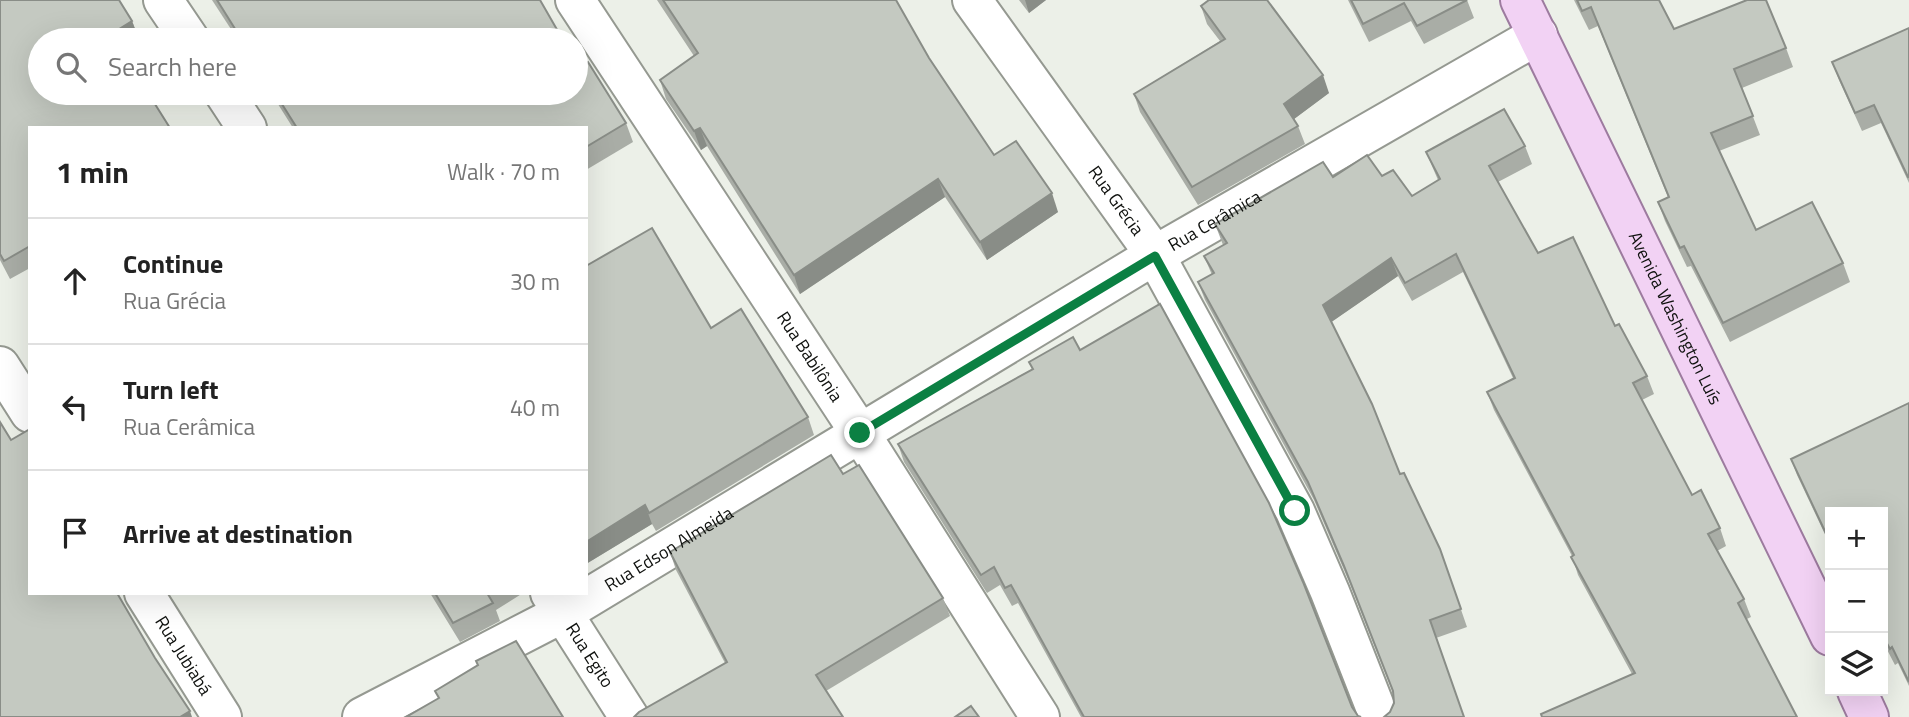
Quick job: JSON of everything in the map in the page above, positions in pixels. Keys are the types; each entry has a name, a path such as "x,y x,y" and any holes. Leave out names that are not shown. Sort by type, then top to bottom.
{"main road":[{"name":"Avenida Washington Luís","path":"1520,0 1829,633"},
{"path":"1859,696 1869,717"}],"street":[{"path":"163,0 182,28"},
{"name":"Rua Babilônia","path":"575,0 860,433 1040,717"},
{"name":"Rua Grécia","path":"972,0 1155,256 1295,511 1379,717"},
{"name":"Rua Cerâmica","path":"860,433 1155,256 1538,35"},
{"path":"232,105 246,126"},
{"path":"0,366 28,410"},
{"name":"Rua Edson Almeida","path":"588,586 860,433"},
{"name":"Rua Jubiabá","path":"145,595 222,717"},
{"name":"Rua Edson Almeida","path":"362,717 557,603"},
{"name":"Rua Egito","path":"557,603 629,717"}],"building":[{"path":"0,0 119,0 132,21 121,28 28,28 28,105 156,105 169,126 28,126 28,247 4,261 0,254"},
{"path":"217,0 540,0 556,28 234,28"},
{"path":"663,0 896,0 929,58 994,155 1016,141 1052,193 980,242 938,179 794,275 700,128 694,131 660,80 698,53"},
{"path":"1209,0 1267,0 1323,75 1284,104 1298,126 1192,187 1134,94 1225,39 1201,6"},
{"path":"1351,0 1467,0 1417,26 1404,3 1363,24"},
{"path":"1577,0 1659,0 1674,29 1747,0 1766,0 1786,48 1734,69 1753,116 1711,133 1756,230 1812,202 1843,263 1723,323 1684,246 1680,248 1658,202 1669,197 1591,7 1582,11"},
{"path":"1909,28 1908,177 1874,105 1855,113 1832,62"},
{"path":"588,62 626,123 588,146 588,126 296,126 283,105 588,105"},
{"path":"1504,109 1525,146 1489,166 1538,253 1573,237 1615,326 1619,324 1647,376 1633,383 1692,495 1701,490 1720,528 1708,534 1744,599 1738,603 1797,717 1542,717 1541,714 1635,673 1571,557 1574,555 1487,392 1515,378 1456,254 1405,283 1391,258 1323,305 1372,404 1400,474 1404,473 1440,549 1461,609 1430,620 1464,717 1384,717 1394,703 1393,691 1344,566 1308,482 1198,282 1214,273 1204,256 1227,243 1215,224 1323,162 1333,177 1367,155 1382,176 1393,170 1412,196 1440,179 1426,152"},
{"path":"652,228 711,328 741,309 808,417 649,513 645,505 588,541 588,265"},
{"path":"1160,304 1269,503 1352,707 1361,717 1084,717 1011,585 1005,588 994,567 981,575 898,444 1033,369 1029,362 1073,337 1080,350"},
{"path":"1909,403 1909,682 1892,647 1890,649 1888,645 1888,507 1825,507 1825,531 1791,459"},
{"path":"0,422 11,440 28,430 28,595 118,595 190,711 180,717 0,717"},
{"path":"831,455 843,474 859,465 943,598 816,675 843,717 634,717 727,662 670,552"},
{"path":"436,595 488,595 493,603 453,623"},
{"path":"516,641 563,717 406,717 439,698 435,691 478,665 476,661"},
{"path":"971,706 979,717 955,717"}],"route":[{"path":"860,433 1155,256 1295,511"}]}
